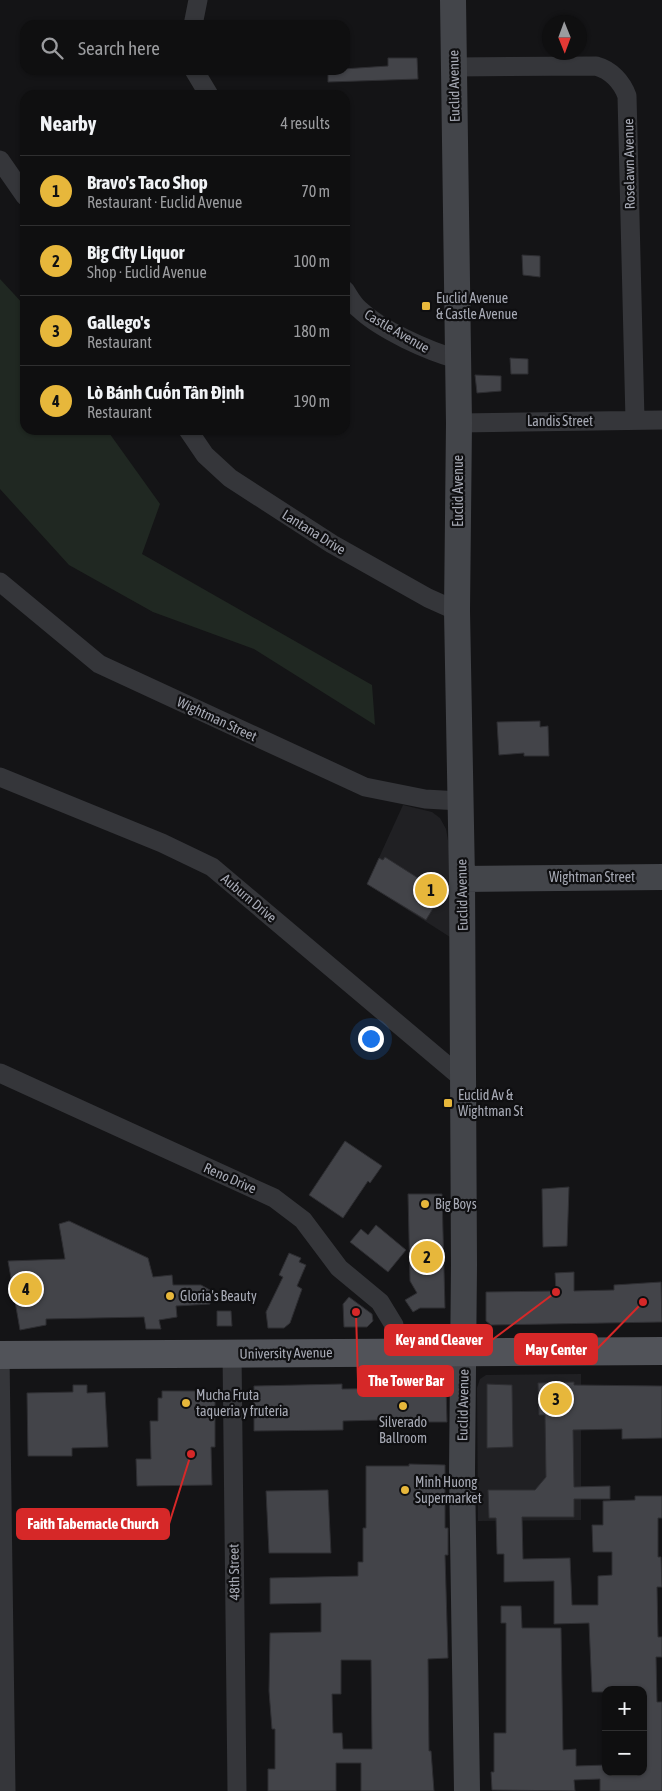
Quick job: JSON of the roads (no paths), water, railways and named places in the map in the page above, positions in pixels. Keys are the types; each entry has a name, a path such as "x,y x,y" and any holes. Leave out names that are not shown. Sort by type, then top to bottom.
{"main road":[{"name":"Euclid Avenue","path":"452,0 459,422 457,611 462,879 464,1352 462,1472 467,1791"},
{"name":"Wightman Street","path":"462,879 662,877"},
{"name":"University Avenue","path":"0,1355 662,1351"}],"street":[{"path":"194,20 198,0"},
{"name":"Roselawn Avenue","path":"454,66 596,66 605,69 624,86 627,96 635,420"},
{"path":"197,75 206,90"},
{"path":"0,160 20,189"},
{"name":"Castle Avenue","path":"350,297 358,308 373,320 434,352 457,359"},
{"name":"Landis Street","path":"459,422 662,420"},
{"name":"Lantana Drive","path":"191,435 205,455 230,478 332,544 428,598 457,611"},
{"name":"Wightman Street","path":"0,582 99,664 365,787 425,800 460,801"},
{"name":"Auburn Drive","path":"0,777 162,843 212,867 462,1078"},
{"name":"Reno Drive","path":"0,1073 274,1198 303,1220 339,1268 380,1302 394,1325 397,1352"},
{"name":"48th Street","path":"232,1354 237,1791"},
{"path":"0,1355 6,1791"}],"place":[{"name":"Euclid Avenue & Castle Avenue","path":"426,306"},
{"name":"Bravo's Taco Shop","path":"431,890"},
{"name":"Euclid Av & Wightman St","path":"448,1103"},
{"name":"Big Boys","path":"425,1204"},
{"name":"Big City Liquor","path":"427,1257"},
{"name":"Lò Bánh Cuốn Tân Định","path":"26,1289"},
{"name":"Key and Cleaver","path":"556,1292"},
{"name":"Gloria's Beauty","path":"170,1296"},
{"name":"May Center","path":"643,1302"},
{"name":"The Tower Bar","path":"356,1312"},
{"name":"Gallego's","path":"556,1399"},
{"name":"Mucha Fruta taqueria y fruteria","path":"186,1403"},
{"name":"Silverado Ballroom","path":"403,1406"},
{"name":"Faith Tabernacle Church","path":"191,1454"},
{"name":"Minh Huong Supermarket","path":"405,1490"}]}
